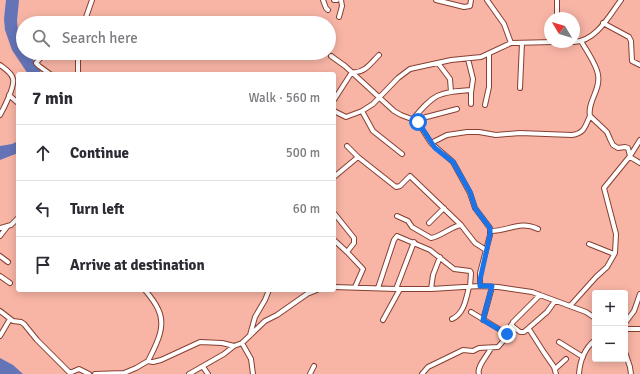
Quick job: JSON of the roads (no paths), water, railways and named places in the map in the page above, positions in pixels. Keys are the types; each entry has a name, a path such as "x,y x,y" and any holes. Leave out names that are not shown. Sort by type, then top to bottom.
{"street":[{"path":"86,16 92,0"},
{"path":"322,0 328,10"},
{"path":"339,17 342,6 340,0"},
{"path":"436,0 464,7 470,6 471,0"},
{"path":"487,0 504,24 511,43"},
{"path":"557,0 557,12"},
{"path":"431,143 447,135 467,132 572,135 582,132 590,116 589,110 597,88 598,75 581,41 591,37 621,0"},
{"path":"603,23 629,37 631,41 632,60 640,65"},
{"path":"336,112 346,117 362,111 373,104 398,78 407,71 451,60 476,58 489,54 511,43 544,42"},
{"path":"520,88 522,43"},
{"path":"485,105 489,87 489,54"},
{"path":"352,72 357,73 362,71 379,55"},
{"path":"468,59 473,76 471,104"},
{"path":"39,60 36,63 38,66 47,72"},
{"path":"78,60 78,72"},
{"path":"336,60 352,72 397,113 418,122 435,148 453,162 468,189 475,208 488,224 491,231 480,273 480,286"},
{"path":"438,63 450,79 451,92"},
{"path":"0,65 13,78 9,95 0,115"},
{"path":"336,97 352,72"},
{"path":"414,119 428,101 437,94 471,90"},
{"path":"9,95 16,101"},
{"path":"414,119 458,109"},
{"path":"362,111 373,131 402,154"},
{"path":"590,116 607,132 613,145 618,148 628,148 630,157 640,163"},
{"path":"570,306 607,267 614,254 616,249 616,234 604,188 630,157 640,140"},
{"path":"346,146 396,187 400,186 410,176 461,225 475,243 486,250"},
{"path":"336,175 358,157"},
{"path":"430,223 444,208"},
{"path":"336,216 354,238 354,243 347,252"},
{"path":"397,216 407,220 412,227 431,238 436,237 455,226 461,225"},
{"path":"0,228 7,227 16,220"},
{"path":"491,231 497,231 519,225 527,225 538,229"},
{"path":"0,236 7,227"},
{"path":"378,288 395,237 397,236 414,242 430,250 454,268 470,271 470,287 462,309 458,316 452,319"},
{"path":"336,242 363,269 355,287"},
{"path":"384,320 398,289 414,242"},
{"path":"589,244 614,254"},
{"path":"0,256 8,262"},
{"path":"430,289 434,271 440,258"},
{"path":"0,276 10,283"},
{"path":"483,320 492,286"},
{"path":"336,287 430,289 492,286 528,291 586,312 592,316"},
{"path":"95,374 124,373 148,361 159,337 161,318 158,309 147,292"},
{"path":"250,336 255,317 268,292"},
{"path":"189,374 203,367 234,346 242,343 265,321 312,292"},
{"path":"628,319 634,311 640,294"},
{"path":"422,374 428,367 463,350 473,351 480,348 498,347 511,325 540,295"},
{"path":"511,325 522,333 529,329 547,312 555,301"},
{"path":"0,311 15,322 21,322 24,324 37,340 69,372 73,373 79,369 89,374"},
{"path":"471,312 507,334"},
{"path":"0,336 10,319"},
{"path":"529,329 555,369 556,374"},
{"path":"628,329 640,329"},
{"path":"148,361 153,362 161,360 200,342 222,343 234,346"},
{"path":"559,342 583,357"},
{"path":"242,343 251,359 253,374"},
{"path":"579,374 583,357 587,348 592,343"},
{"path":"479,374 478,368 491,348"},
{"path":"555,369 566,359"},
{"path":"628,361 631,374"},
{"path":"310,374 314,366"},
{"path":"203,367 208,374"}],"water":[{"path":"6,0 19,0 17,16 16,16 16,56 12,50 5,30 4,19"},
{"path":"19,60 33,60 41,72 27,72"},
{"path":"16,142 16,154 0,160 0,146"},
{"path":"0,358 13,365 23,374 0,374"}]}
